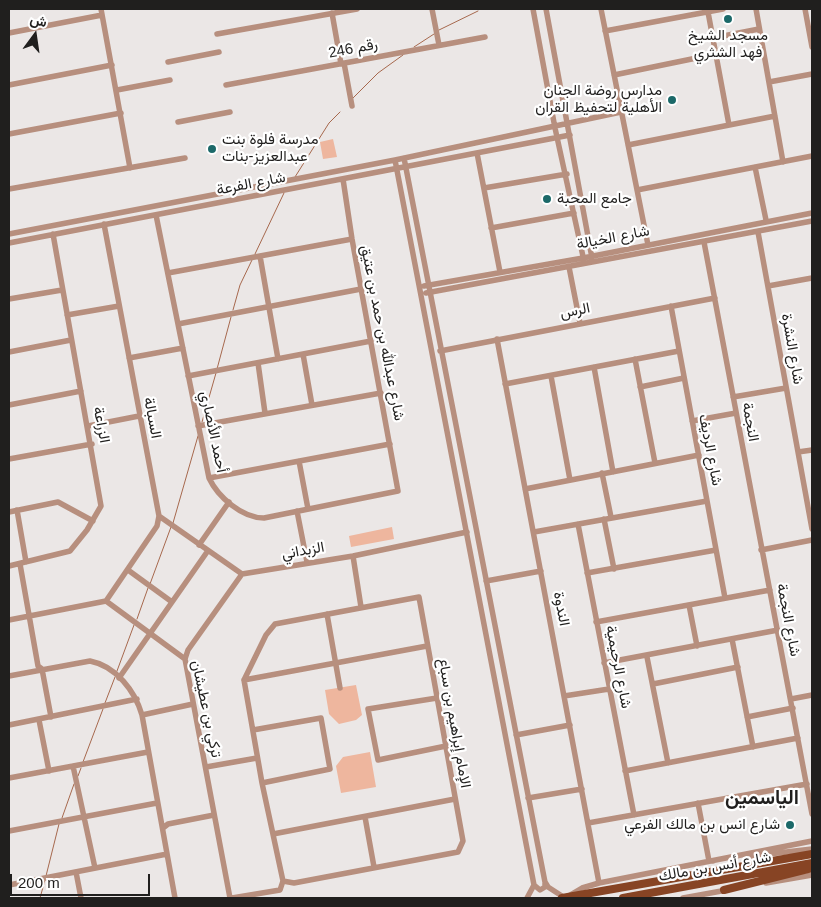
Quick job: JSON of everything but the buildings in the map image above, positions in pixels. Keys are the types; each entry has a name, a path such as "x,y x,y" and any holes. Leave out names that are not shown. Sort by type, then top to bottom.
{"main road":[{"path":"563,898 812,854"},
{"name":"شارع أنس بن مالك","path":"623,898 812,863"},
{"path":"725,894 812,868"}],"street":[{"path":"313,9 314,17"},
{"path":"217,34 357,9"},
{"path":"432,9 439,45"},
{"path":"534,9 555,128 567,174 584,261"},
{"path":"546,9 592,259"},
{"path":"600,9 648,245"},
{"path":"605,32 723,9"},
{"path":"756,9 783,162"},
{"path":"805,9 812,47"},
{"path":"9,33 102,12 130,168"},
{"path":"335,12 342,64 352,106"},
{"path":"708,12 729,125"},
{"path":"713,38 759,29"},
{"name":"رقم 246","path":"226,85 485,37"},
{"path":"168,62 219,52"},
{"path":"614,75 716,54"},
{"path":"9,85 112,65"},
{"path":"769,82 812,74"},
{"path":"117,90 170,80"},
{"path":"178,122 230,112"},
{"name":"شارع الفرعة","path":"9,234 395,160 555,128 621,112"},
{"path":"9,134 121,114"},
{"path":"628,145 775,116"},
{"path":"554,119 560,125 566,124 566,117"},
{"name":"شارع الفرعة","path":"9,243 570,135"},
{"path":"561,148 563,140 569,140 572,147"},
{"path":"477,153 500,272"},
{"path":"637,190 812,156"},
{"path":"9,189 185,158"},
{"path":"404,158 545,882 548,887 563,898 582,888 599,884 812,840"},
{"path":"395,160 534,885 527,898"},
{"path":"755,167 766,220"},
{"path":"400,185 401,175 403,174 409,182"},
{"path":"484,188 567,174"},
{"name":"شارع عبدالله بن حمد بن عتيق","path":"343,179 352,239 398,491"},
{"path":"492,228 574,213"},
{"path":"809,213 801,219 802,221 810,222"},
{"name":"شارع الخيالة","path":"608,256 648,245 766,220 809,213"},
{"name":"أحمد الأنصاري","path":"156,215 209,478 215,491 255,518 398,491"},
{"path":"783,227 792,222 791,219 784,218"},
{"name":"شارع الخيالة","path":"420,294 570,266 608,256 704,242 810,222"},
{"name":"السبالة","path":"104,224 158,516"},
{"name":"شارع النشرة","path":"758,232 798,452 809,498 812,528"},
{"name":"الزراعة","path":"9,566 70,551 93,521 101,506 92,444 71,340 53,234"},
{"path":"168,273 352,239"},
{"name":"النجمة","path":"704,242 761,550"},
{"path":"260,256 278,359"},
{"path":"568,260 577,262 570,266 580,323"},
{"name":"شارع الخيالة","path":"419,286 568,260 584,261"},
{"path":"768,286 812,278"},
{"path":"442,290 439,286 443,282"},
{"path":"178,324 361,289"},
{"path":"9,299 62,290"},
{"name":"الرس","path":"440,350 715,298"},
{"path":"67,315 119,306"},
{"name":"شارع الرديف","path":"671,306 725,598"},
{"name":"الندوة","path":"497,339 599,884"},
{"path":"9,352 71,340"},
{"path":"188,376 371,341"},
{"path":"129,358 183,348"},
{"path":"505,384 679,350"},
{"path":"303,354 312,405"},
{"path":"635,359 655,463"},
{"path":"258,364 265,413"},
{"path":"594,367 613,472"},
{"path":"550,376 570,480"},
{"path":"640,388 684,378"},
{"path":"733,397 786,388"},
{"path":"9,404 81,391"},
{"path":"198,426 381,393"},
{"path":"692,421 736,414"},
{"path":"88,426 139,416"},
{"path":"9,459 92,444"},
{"path":"209,478 390,444"},
{"path":"798,452 812,450"},
{"path":"526,489 699,455"},
{"path":"299,461 308,508"},
{"path":"602,473 611,517"},
{"path":"534,532 707,501"},
{"path":"9,512 58,502 93,521"},
{"path":"199,545 230,502"},
{"path":"17,510 29,616 38,666 42,670 51,717"},
{"path":"297,511 307,562"},
{"path":"9,620 106,601 157,526 158,516 207,552 242,574 188,650 185,659"},
{"path":"604,519 614,569"},
{"name":"شارع الرحيمية","path":"578,524 634,815"},
{"name":"الزبداني","path":"242,574 353,556 467,532"},
{"path":"761,550 812,540"},
{"path":"587,573 716,550"},
{"name":"شارع النجمة","path":"761,550 778,630 812,814"},
{"path":"119,678 151,635 207,552"},
{"path":"231,898 280,890 283,881 257,758 244,680 266,635 275,624 361,607 353,556"},
{"path":"128,570 172,602"},
{"path":"486,581 541,571"},
{"path":"596,622 770,590"},
{"name":"الإمام إبراهيم بن سباع","path":"361,607 419,597 463,841 458,852 374,867"},
{"name":"تركي بن عطيشان","path":"106,601 185,659 231,898"},
{"path":"689,605 697,646"},
{"path":"327,614 340,688"},
{"path":"604,663 778,630"},
{"path":"732,639 753,747"},
{"path":"244,680 428,646"},
{"path":"648,656 668,762"},
{"path":"9,676 90,661 98,664 130,687 137,699 142,715 175,898"},
{"path":"653,684 738,667"},
{"path":"496,689 503,691 506,687"},
{"path":"564,696 609,689"},
{"path":"791,699 812,695"},
{"path":"437,698 368,709 378,760 446,746"},
{"path":"499,703 502,698 509,701"},
{"path":"9,725 137,699"},
{"path":"142,715 193,704"},
{"path":"747,717 792,708"},
{"path":"253,730 321,718 330,768 262,782"},
{"path":"39,720 49,770"},
{"path":"516,735 570,725"},
{"path":"625,770 798,738"},
{"path":"9,778 148,752"},
{"path":"206,767 257,758"},
{"path":"72,766 95,868"},
{"path":"588,823 807,784"},
{"path":"528,798 582,789"},
{"path":"273,834 455,799"},
{"path":"9,830 157,803"},
{"path":"698,803 709,861"},
{"path":"163,828 168,824 214,815"},
{"path":"283,881 294,883 374,867 365,817"},
{"path":"709,861 812,849"},
{"path":"9,885 167,854"},
{"path":"76,872 81,898"},
{"path":"683,898 725,894 812,875"},
{"path":"534,885 540,890 545,887 545,882"}],"shaded area":[{"path":"333,139 337,157 323,159 320,142"},
{"path":"392,527 394,539 351,547 349,536"},
{"path":"356,685 362,715 356,720 339,724 329,714 325,690"},
{"path":"370,752 376,787 341,793 336,766 343,757"}],"waterway":[{"path":"439,30 478,11"},
{"path":"414,47 434,34"},
{"path":"353,98 378,73 403,55"},
{"path":"295,177 329,123 340,112"},
{"path":"255,254 284,193"},
{"path":"233,310 240,285 252,260"},
{"path":"217,369 231,317"},
{"path":"202,422 216,373"},
{"path":"173,523 198,436"},
{"path":"150,584 171,527"},
{"path":"137,619 148,588"},
{"path":"117,671 134,625"},
{"path":"105,703 115,677"},
{"path":"83,762 103,709"},
{"path":"78,776 81,768"},
{"path":"62,818 74,784"},
{"path":"46,876 59,824"},
{"path":"40,898 45,880"}],"place":[{"name":"مسجد الشيخ فهد الشثري","path":"728,19"},
{"name":"مدارس روضة الجنان الأهلية لتحفيظ القران","path":"672,100"},
{"name":"مدرسة فلوة بنت عبدالعزيز-بنات","path":"212,149"},
{"name":"جامع المحبة","path":"547,199"},
{"name":"شارع انس بن مالك الفرعي","path":"790,825"}],"district":[{"name":"الياسمين","path":"762,798"}]}
